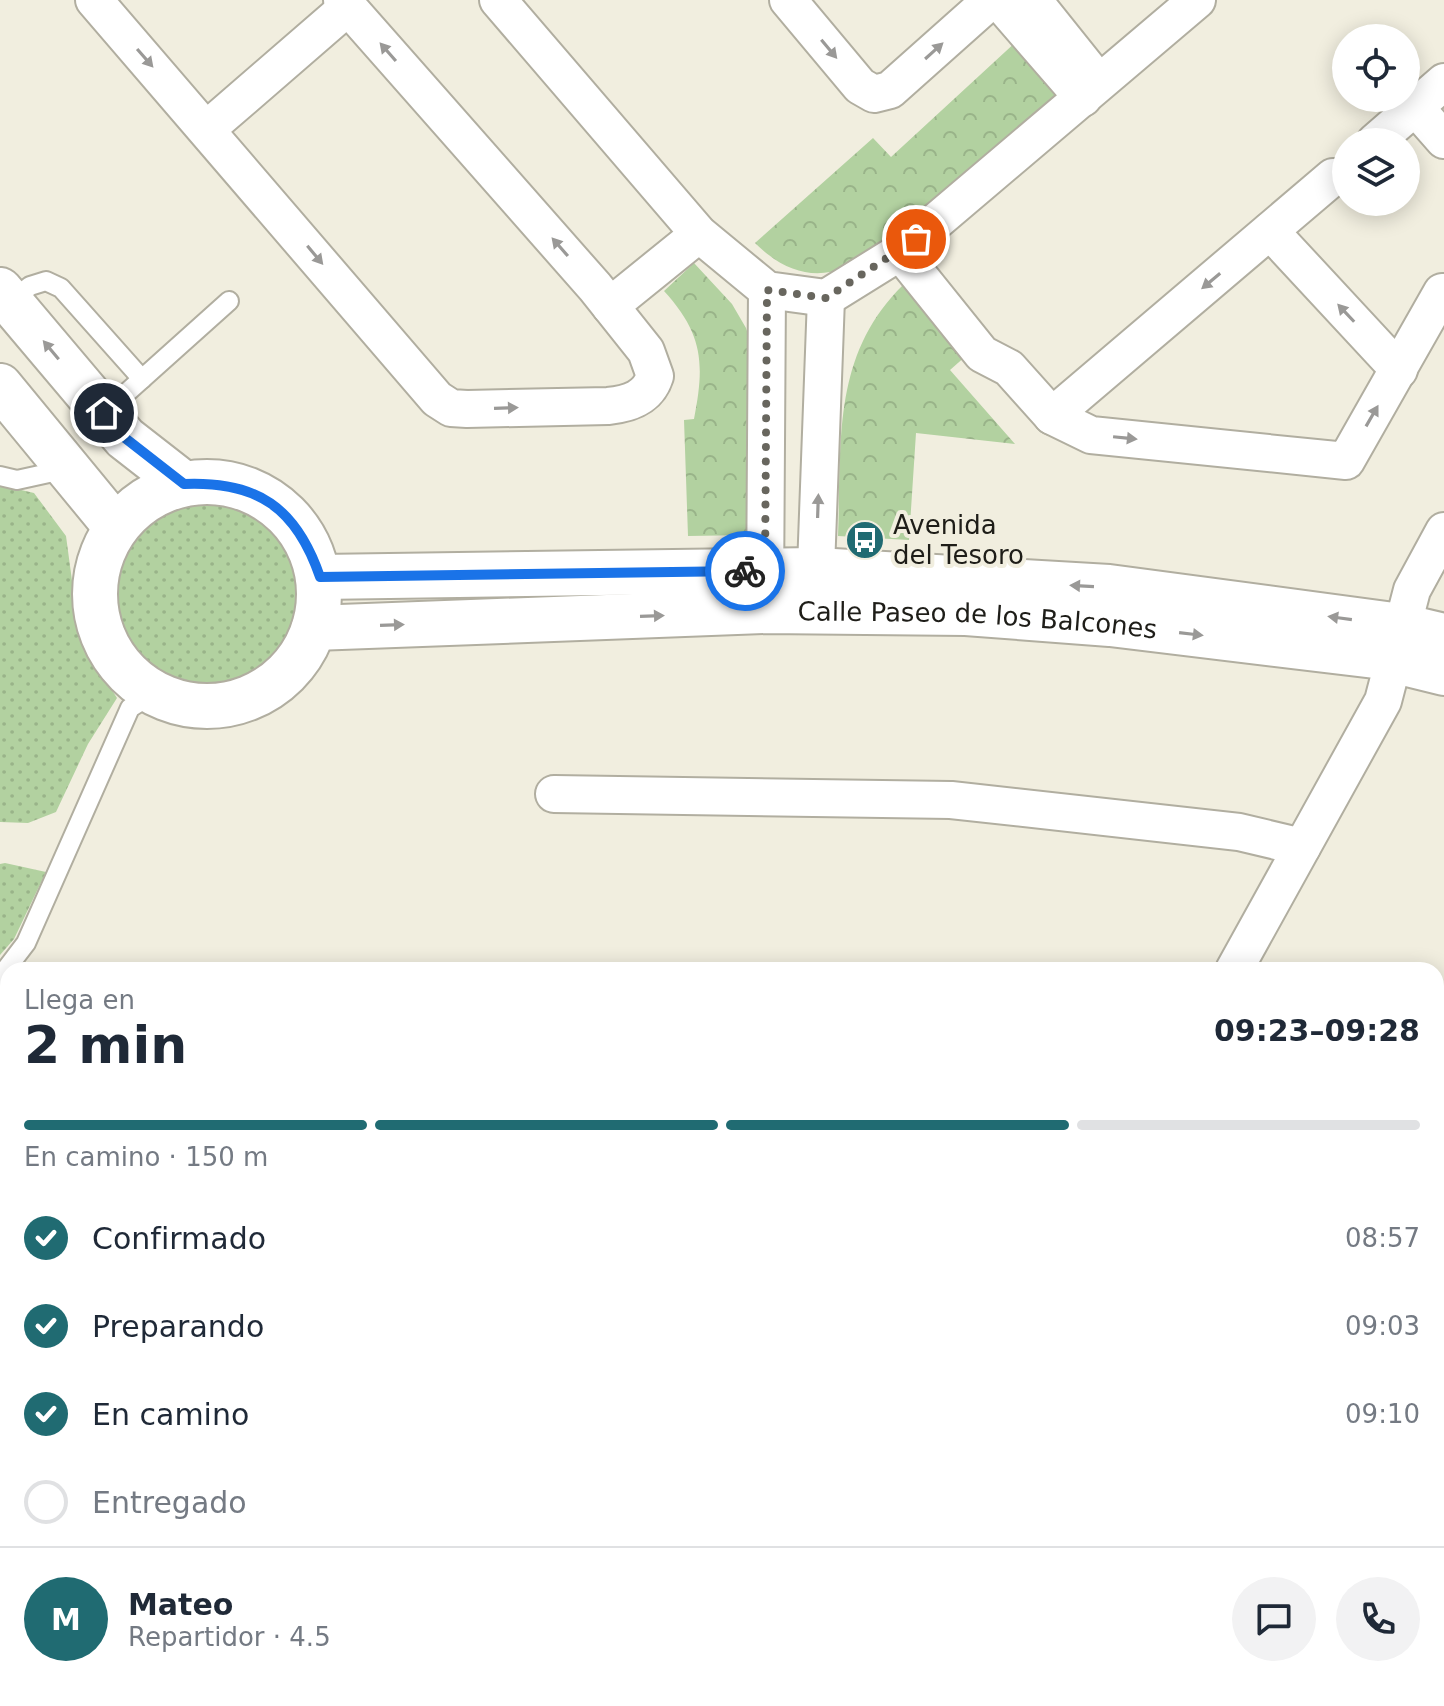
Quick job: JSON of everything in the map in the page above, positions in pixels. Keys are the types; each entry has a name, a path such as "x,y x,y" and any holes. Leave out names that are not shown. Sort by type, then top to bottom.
{"main road":[{"path":"5,296 125,438 184,484"},
{"path":"0,386 116,527"},
{"path":"217,483 250,491 279,508 301,532 320,577 314,628 293,665 278,682 249,698 207,706 185,704 154,693 120,665 107,648 96,616 95,583 103,551 116,527 146,500 184,484 217,483"},
{"name":"Calle Paseo de los Balcones","path":"320,577 765,591 1109,587 1398,643 1444,636"},
{"name":"Calle Paseo de los Balcones","path":"314,628 765,591"},
{"name":"Calle Paseo de los Balcones","path":"1398,643 1444,673"}],"street":[{"path":"94,0 437,399 451,408 608,406 627,404 643,396 652,385 653,363 602,296 345,3 207,129"},
{"path":"498,0 691,225 796,295"},
{"path":"788,0 860,86 874,94 890,90 991,0"},
{"path":"998,0 1092,91"},
{"path":"1033,0 1092,91"},
{"path":"796,295 908,246 1197,0"},
{"path":"1420,103 1444,82"},
{"path":"1391,128 1409,112"},
{"path":"1419,112 1444,140"},
{"path":"1052,416 1332,178"},
{"path":"602,296 691,225"},
{"path":"1270,231 1399,370"},
{"path":"908,246 982,354 1009,368 1052,416 1091,435 1346,461 1442,292"},
{"path":"796,295 815,591"},
{"path":"765,591 796,295"},
{"path":"1238,962 1383,701 1412,590 1444,531"},
{"path":"554,794 951,800 1239,832 1302,847"}],"lane":[{"path":"5,296 46,281 61,288 142,379"},
{"path":"104,413 229,301"},
{"path":"0,476 17,480 70,468"},
{"path":"11,962 26,943 130,708 154,693"}],"green space":[{"path":"1018,40 1059,98 879,253 846,268 815,273 785,266 755,243 873,138 891,157"},
{"path":"694,263 732,304 746,328 756,358 750,535 688,536 684,420 694,419 700,365 694,336 687,321 664,291"},
{"path":"903,285 967,355 950,370 1015,444 916,433 909,540 838,536 841,434 852,371 863,341 880,312"},
{"path":"0,485 34,493 66,536 80,640 117,698 88,744 56,812 28,823 0,822"},
{"path":"208,505 226,506 244,512 274,532 294,562 300,580 300,616 294,634 274,664 244,684 226,690 208,691 190,690 172,684 142,664 122,634 116,616 115,598 116,580 122,562 142,532 172,512 190,506"},
{"path":"0,864 46,872 14,939 0,955"}],"way so far":[{"path":"745,571 765,571 767,290 826,298 916,239"}],"place":[{"name":"Avenida del Tesoro","path":"865,540"}],"route":[{"path":"104,413 125,438 184,484 217,483 250,491 279,508 301,532 320,577 745,571"}]}
